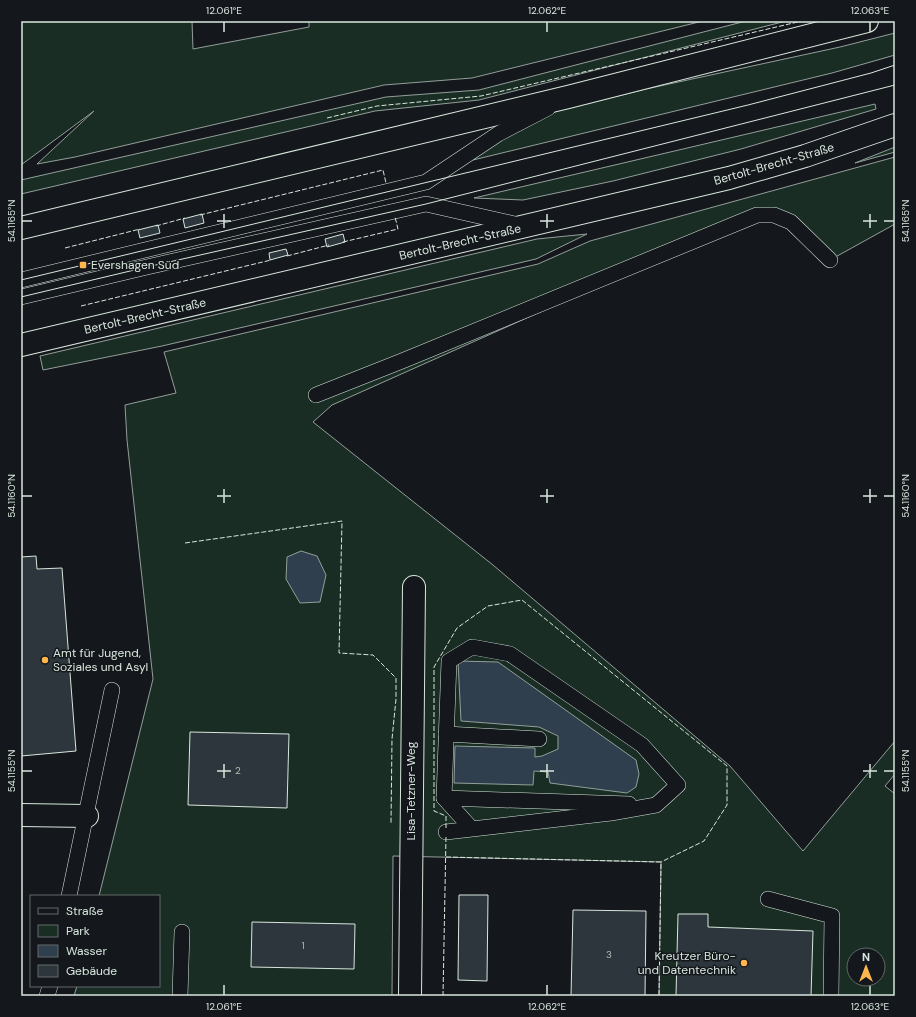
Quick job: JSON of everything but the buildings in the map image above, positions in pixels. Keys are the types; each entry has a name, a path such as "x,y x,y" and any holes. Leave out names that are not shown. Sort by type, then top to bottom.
{"main road":[{"path":"21,228 568,97 867,21"},
{"name":"Bertolt-Brecht-Straße","path":"21,345 729,178 805,156 895,125"},
{"name":"Lisa-Tetzner-Weg","path":"410,996 414,587"},
{"path":"21,815 87,816"}],"lane":[{"path":"21,280 426,182 498,134 568,97"},
{"path":"21,297 426,204 525,227"},
{"path":"316,395 757,215 774,215 792,222 830,260"},
{"path":"446,832 611,814 656,805 678,785 642,745 510,654 472,647 449,661 444,798 472,829"},
{"path":"69,895 87,816 112,690"},
{"path":"446,734 539,739"},
{"path":"444,798 656,805"},
{"path":"768,899 832,916 831,996"},
{"path":"180,996 182,932"}],"green space":[{"path":"21,21 192,21 193,49 309,27 309,21 703,21 472,78 384,85 75,157 37,164 94,111 21,165"},
{"path":"746,21 786,21 479,100 375,111 21,194 21,180 386,97 479,90"},
{"path":"895,33 895,55 832,73 473,160 494,141 549,113 646,89 840,47"},
{"path":"875,104 876,109 741,149 613,181 523,200 474,198"},
{"path":"895,147 895,152 855,163"},
{"path":"895,157 895,224 830,260 791,222 757,215 332,405 313,422 493,565 730,766 803,851 895,741 895,774 885,786 895,794 895,996 659,996 661,862 393,856 392,996 74,996 77,987 160,987 160,895 99,895 153,679 127,440 125,405 176,393 164,352 538,264 590,241"},
{"path":"587,234 536,259 162,346 43,370 40,356 537,239"}],"water":[{"path":"301,551 317,556 326,575 320,602 300,603 286,579 287,557"},
{"path":"458,661 498,662 636,760 639,774 636,787 627,793 550,783 548,772 534,771 533,785 454,783 455,746 535,748 535,757 542,756 558,749 558,736 539,727 461,721"}],"tram line":[{"path":"21,280 748,105 871,73 895,65"},
{"path":"21,297 426,204 895,85"}],"fence":[{"path":"327,118 377,106 481,96 802,21"},
{"path":"200,215 383,170 386,183"},
{"path":"343,242 398,229 395,217"},
{"path":"156,226 185,218"},
{"path":"65,248 140,229"},
{"path":"287,256 329,245"},
{"path":"81,306 271,260"},
{"path":"185,543 342,521 339,653 373,655 396,678 396,699 392,739 391,824"},
{"path":"446,828 446,816 434,811 434,667 457,628 488,606 522,600 727,766 727,805 704,841 661,862"},
{"path":"443,996 446,836"},
{"path":"446,857 661,862 659,996"}],"place":[{"name":"Evershagen Süd","path":"83,265"},
{"name":"Amt für Jugend, Soziales und Asyl","path":"45,660"},
{"name":"Kreutzer Büro- und Datentechnik","path":"744,963"}]}
